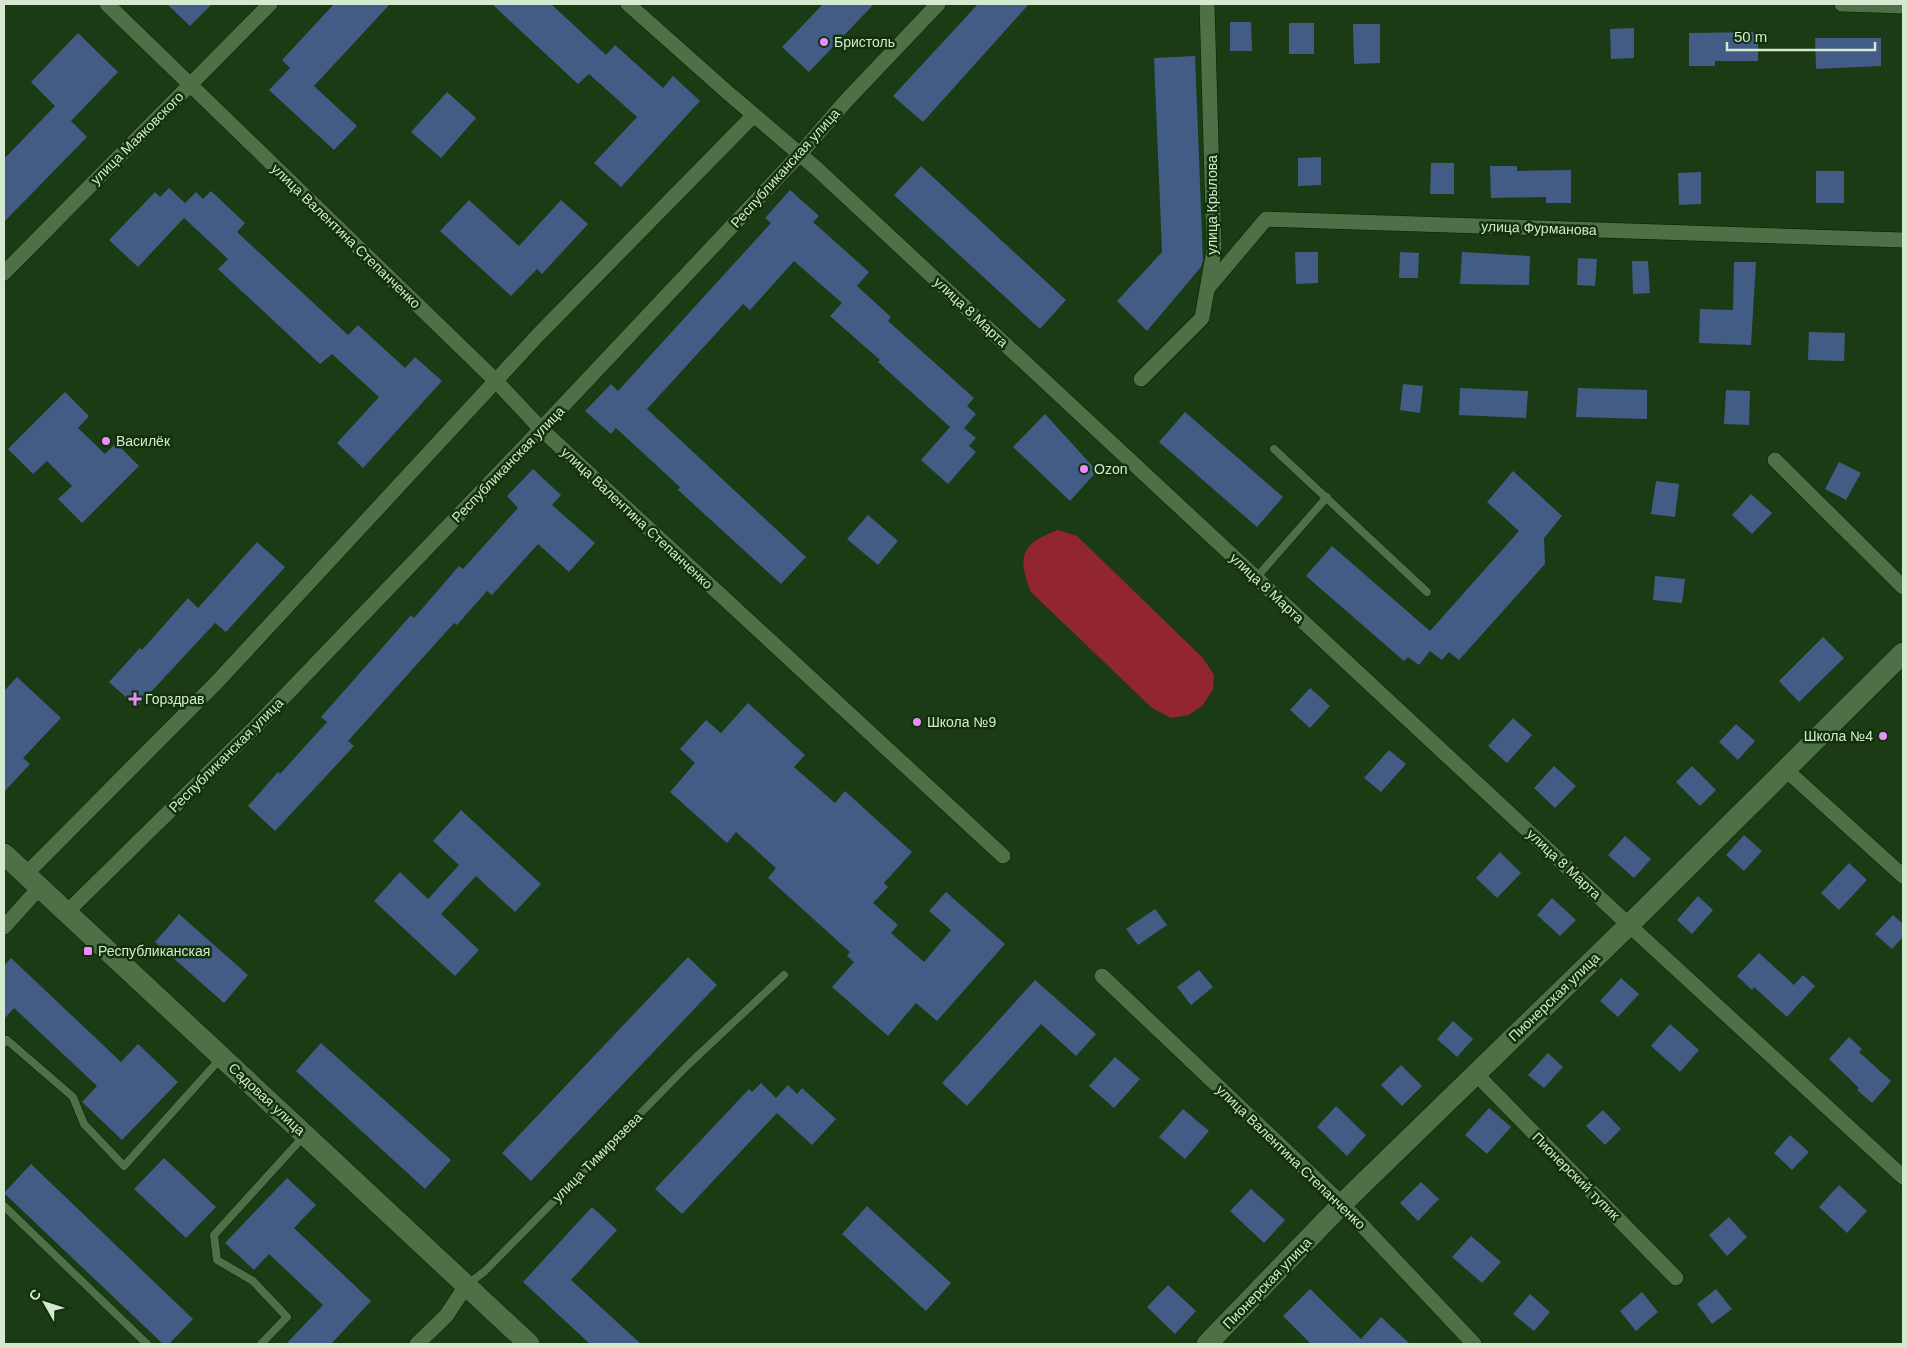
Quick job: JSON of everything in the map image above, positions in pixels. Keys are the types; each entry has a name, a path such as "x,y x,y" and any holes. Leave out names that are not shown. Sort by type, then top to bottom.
{"street":[{"name":"улица Валентина Степанченко","path":"107,4 496,381 541,429 1003,856"},
{"name":"улица Маяковского","path":"4,274 270,4"},
{"name":"улица 8 Марта","path":"628,4 800,154 1628,925 1903,1177"},
{"name":"Республиканская улица","path":"67,912 257,725 541,429 800,154 845,102 938,4"},
{"name":"улица Крылова","path":"1141,379 1202,318 1214,250 1207,4"},
{"path":"1842,4 1903,6"},
{"path":"4,927 33,881 539,334 754,115"},
{"name":"улица Фурманова","path":"1207,289 1266,220 1903,240"},
{"path":"1775,460 1903,587"},
{"name":"Пионерская улица","path":"1207,1344 1342,1204 1903,653"},
{"path":"1785,769 1903,876"},
{"name":"Садовая улица","path":"4,854 529,1344"},
{"name":"улица Валентина Степанченко","path":"1102,976 1342,1204 1474,1344"},
{"name":"Пионерский тупик","path":"1476,1074 1676,1278"},
{"name":"улица Тимирязева","path":"417,1344 446,1316 466,1286"}],"lane":[{"path":"1274,449 1427,592"},
{"path":"1256,578 1327,497"},
{"name":"улица Тимирязева","path":"466,1286 485,1271 690,1063 784,975"},
{"path":"4,1043 7,1040 73,1097 84,1124 124,1166 222,1057"},
{"path":"261,1344 287,1317 252,1281 217,1260 214,1235 305,1134"},
{"path":"4,1206 147,1344"}],"shaded area":[{"path":"1058,530 1077,536 1203,658 1214,675 1213,689 1203,705 1189,715 1171,718 1152,708 1031,592 1024,569 1023,560 1025,552 1036,540"}],"building":[{"path":"167,4 212,4 190,26"},
{"path":"334,4 390,4 314,86 357,126 334,150 269,90 290,68 282,60"},
{"path":"492,4 551,4 606,55 615,45 663,88 673,76 700,101 621,187 594,163 637,117 589,74 578,84"},
{"path":"823,4 874,4 809,72 782,47"},
{"path":"978,4 1029,4 923,122 893,96"},
{"path":"1230,22 1251,22 1252,51 1230,51"},
{"path":"1289,23 1314,23 1314,54 1289,54"},
{"path":"1353,24 1380,24 1380,63 1354,64"},
{"path":"1634,28 1634,58 1611,59 1610,29"},
{"path":"1758,32 1758,61 1715,61 1715,66 1689,66 1689,33"},
{"path":"78,33 118,72 71,121 87,137 4,222 4,159 55,106 31,82"},
{"path":"1815,38 1881,38 1881,66 1816,69"},
{"path":"1195,56 1203,260 1201,267 1147,331 1117,301 1162,252 1154,58"},
{"path":"447,92 476,118 441,158 411,132"},
{"path":"1321,157 1321,185 1298,186 1298,158"},
{"path":"1431,163 1454,163 1454,194 1430,194"},
{"path":"921,166 1066,300 1040,329 894,195"},
{"path":"1490,166 1517,166 1517,171 1571,170 1571,203 1546,203 1546,197 1491,198"},
{"path":"1816,171 1844,171 1844,203 1816,203"},
{"path":"1701,172 1701,204 1679,205 1678,173"},
{"path":"169,188 185,203 196,192 203,199 211,191 245,223 237,232 348,335 358,325 405,368 415,357 442,381 363,468 337,443 379,397 332,354 320,364 218,269 228,259 184,218 138,267 109,240 155,192 160,197"},
{"path":"790,190 819,216 813,222 869,272 857,286 891,317 888,321 974,398 967,406 976,414 964,428 976,438 969,446 976,452 948,484 921,460 950,427 878,362 880,360 830,316 842,303 794,261 750,310 743,304 647,409 806,557 781,584 678,490 680,487 616,428 611,434 585,411 611,384 618,391 771,223 765,218"},
{"path":"469,200 519,246 561,200 588,224 542,274 537,269 511,296 440,231"},
{"path":"1295,252 1318,252 1318,283 1296,284"},
{"path":"1400,252 1419,253 1418,278 1399,278"},
{"path":"1462,252 1530,256 1529,285 1460,284"},
{"path":"1578,258 1597,259 1595,286 1577,285"},
{"path":"1632,261 1648,261 1650,293 1633,294"},
{"path":"1734,262 1756,262 1751,345 1699,343 1700,309 1733,310"},
{"path":"1809,332 1845,333 1844,361 1808,360"},
{"path":"1403,384 1423,386 1420,413 1400,410"},
{"path":"1460,388 1528,391 1526,418 1459,415"},
{"path":"1578,388 1647,390 1647,419 1576,417"},
{"path":"1726,390 1750,391 1749,425 1724,424"},
{"path":"65,392 89,416 78,428 105,454 116,443 139,466 82,523 58,499 72,486 47,461 33,474 8,449"},
{"path":"1185,412 1283,497 1257,527 1159,442"},
{"path":"1045,414 1097,471 1070,501 1013,447"},
{"path":"1839,462 1861,473 1846,500 1825,489"},
{"path":"533,469 561,495 552,505 595,543 569,572 538,544 492,595 487,591 457,625 454,623 348,741 354,746 275,831 248,806 327,722 321,717 411,615 414,618 459,566 463,569 518,508 507,496"},
{"path":"1513,471 1562,516 1544,538 1545,564 1459,660 1449,652 1442,660 1430,651 1419,665 1408,657 1404,661 1306,576 1332,546 1430,631 1519,531 1487,502"},
{"path":"1656,481 1679,484 1675,517 1651,514"},
{"path":"1751,494 1772,513 1752,534 1732,515"},
{"path":"868,515 898,541 878,565 847,539"},
{"path":"257,542 285,567 226,632 215,623 137,707 109,682 140,648 142,650 188,598 198,608"},
{"path":"1655,576 1685,579 1682,603 1653,600"},
{"path":"1823,637 1844,658 1799,702 1779,681"},
{"path":"17,677 61,718 23,758 30,764 4,792 4,691"},
{"path":"1310,688 1330,706 1310,728 1290,710"},
{"path":"748,703 805,755 794,767 835,803 845,791 912,852 884,883 888,887 873,903 898,925 891,933 924,962 951,930 929,911 946,892 1005,944 937,1021 916,1003 888,1036 832,987 854,962 847,956 850,952 768,878 776,868 736,832 727,843 670,792 695,763 680,749 706,720 721,733"},
{"path":"1513,718 1532,735 1507,763 1488,746"},
{"path":"1736,724 1755,741 1738,760 1719,742"},
{"path":"1389,750 1406,764 1381,792 1364,778"},
{"path":"1554,766 1576,786 1555,808 1534,788"},
{"path":"1692,766 1716,790 1700,806 1676,782"},
{"path":"461,810 541,884 515,912 476,876 441,914 479,950 455,976 374,901 400,872 428,899 459,865 433,841"},
{"path":"1744,835 1762,851 1744,871 1726,855"},
{"path":"1625,836 1651,859 1634,878 1608,855"},
{"path":"1500,852 1521,873 1497,898 1476,878"},
{"path":"1849,863 1867,880 1839,910 1821,893"},
{"path":"1698,896 1713,910 1692,934 1677,920"},
{"path":"1552,898 1576,920 1560,936 1537,915"},
{"path":"1155,909 1167,925 1138,945 1126,929"},
{"path":"179,914 248,975 224,1003 155,942"},
{"path":"1893,915 1903,924 1903,937 1892,949 1875,934"},
{"path":"1759,953 1794,985 1803,975 1815,986 1787,1017 1754,987 1752,990 1737,976"},
{"path":"688,957 717,985 531,1181 502,1153"},
{"path":"11,958 121,1062 138,1044 178,1082 122,1140 82,1102 97,1086 14,1008 4,1019 4,966"},
{"path":"1199,970 1213,987 1191,1005 1177,987"},
{"path":"1621,978 1639,994 1618,1017 1600,1001"},
{"path":"1035,980 1096,1034 1076,1056 1041,1024 967,1106 942,1083"},
{"path":"1453,1021 1473,1039 1457,1057 1437,1039"},
{"path":"1670,1024 1699,1050 1680,1072 1651,1046"},
{"path":"1849,1037 1862,1049 1859,1052 1891,1081 1872,1103 1857,1090 1859,1088 1829,1059"},
{"path":"321,1043 451,1160 425,1189 296,1071"},
{"path":"1548,1053 1563,1067 1544,1088 1528,1075"},
{"path":"1115,1057 1140,1079 1114,1108 1089,1086"},
{"path":"1401,1065 1422,1086 1402,1106 1381,1085"},
{"path":"761,1083 776,1098 788,1085 797,1094 802,1088 836,1119 812,1145 777,1113 682,1214 655,1189 749,1089 752,1092"},
{"path":"1336,1106 1366,1135 1347,1156 1317,1127"},
{"path":"1489,1108 1511,1127 1487,1154 1465,1135"},
{"path":"1183,1109 1209,1131 1185,1159 1159,1137"},
{"path":"1603,1110 1621,1129 1605,1145 1586,1126"},
{"path":"1790,1135 1809,1152 1792,1170 1774,1153"},
{"path":"164,1158 216,1207 186,1238 134,1189"},
{"path":"31,1164 193,1319 169,1344 163,1344 4,1193"},
{"path":"287,1178 316,1205 294,1228 371,1301 331,1344 286,1344 323,1305 269,1254 254,1270 225,1243"},
{"path":"1421,1182 1439,1199 1418,1221 1400,1203"},
{"path":"1839,1185 1867,1211 1847,1233 1819,1207"},
{"path":"1251,1189 1285,1220 1264,1243 1230,1211"},
{"path":"867,1206 951,1283 926,1311 842,1234"},
{"path":"592,1207 617,1230 571,1280 641,1344 590,1344 523,1282"},
{"path":"1729,1217 1747,1237 1727,1256 1709,1235"},
{"path":"1471,1236 1501,1262 1482,1283 1452,1257"},
{"path":"1168,1285 1196,1311 1175,1334 1147,1307"},
{"path":"1310,1289 1361,1339 1381,1317 1410,1344 1311,1344 1283,1316"},
{"path":"1716,1289 1732,1309 1712,1324 1697,1304"},
{"path":"1642,1292 1658,1312 1636,1331 1620,1311"},
{"path":"1530,1294 1550,1312 1534,1331 1513,1314"}],"place":[{"name":"Бристоль","path":"824,42"},
{"name":"Василёк","path":"106,441"},
{"name":"Ozon","path":"1084,469"},
{"name":"Горздрав","path":"135,699"},
{"name":"Школа №9","path":"917,722"},
{"name":"Школа №4","path":"1883,736"},
{"name":"Республиканская","path":"88,951"}]}
